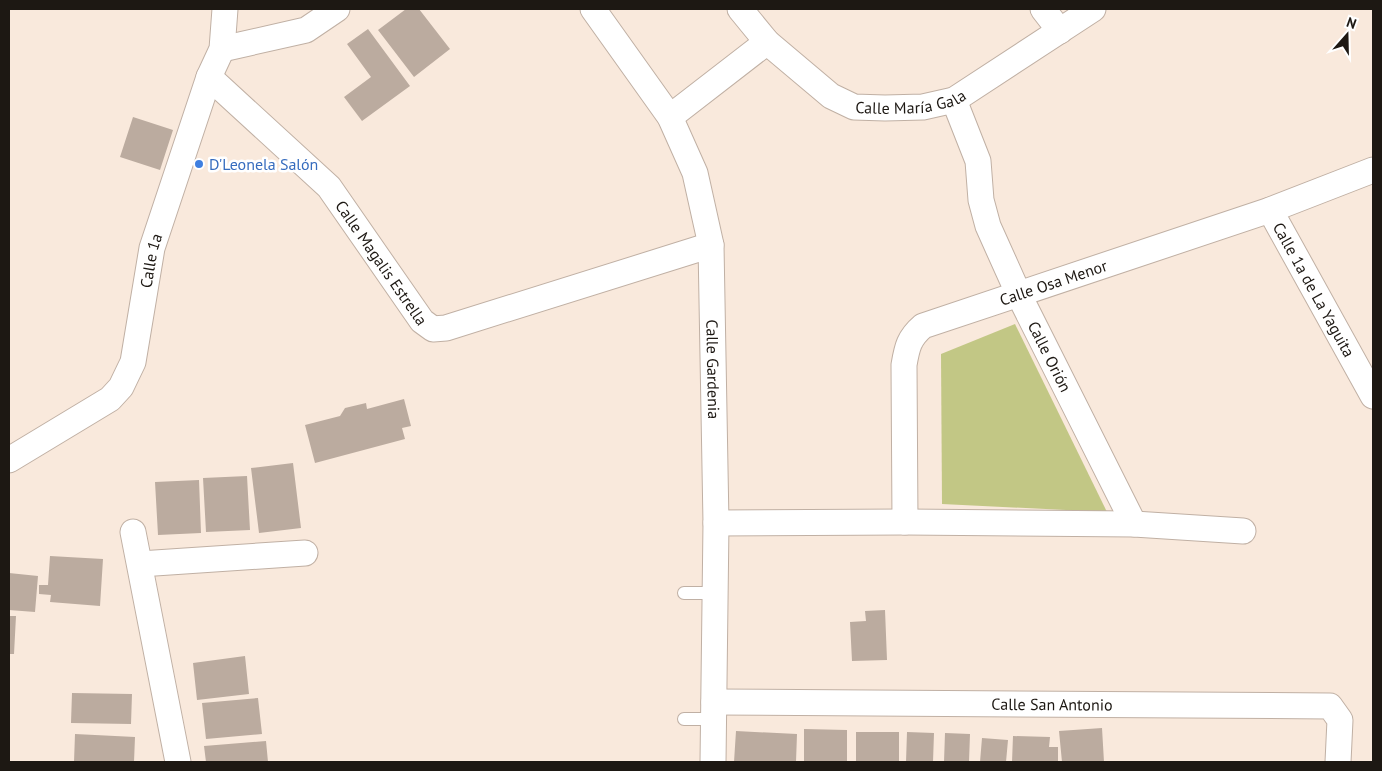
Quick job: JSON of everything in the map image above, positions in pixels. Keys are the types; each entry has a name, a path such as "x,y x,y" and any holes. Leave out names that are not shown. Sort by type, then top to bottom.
{"street":[{"name":"Calle 1a","path":"9,460 110,399 122,387 133,362 152,248 209,77 222,49 226,9"},
{"path":"222,49 306,30 337,9"},
{"name":"Calle Gardenia","path":"593,9 670,117 695,173 711,245 716,522 713,762"},
{"name":"Calle María Gala","path":"740,9 767,42 831,96 854,107 923,107 954,100 1093,9"},
{"path":"1043,9 1060,31"},
{"path":"670,117 767,42"},
{"name":"Calle Magalis Estrella","path":"209,77 328,187 422,321 432,329 446,328 711,245"},
{"name":"Calle Orión","path":"954,100 978,161 981,200 988,226 1019,295 1134,524"},
{"name":"Calle Osa Menor","path":"905,522 904,365 906,352 913,334 923,326 1270,210 1373,170"},
{"name":"Calle 1a de La Yaguita","path":"1270,210 1373,396"},
{"path":"716,522 1134,524 1243,531"},
{"path":"133,532 178,762"},
{"path":"140,564 305,553"},
{"name":"Calle San Antonio","path":"714,710 1330,706 1340,720 1338,762"}],"lane":[{"path":"684,592 715,593"},
{"path":"684,719 714,710"}],"green space":[{"path":"1015,324 1107,512 942,504 941,354"}],"building":[{"path":"406,9 419,9 450,49 414,77 378,30"},
{"path":"368,29 410,86 362,121 344,97 371,77 347,44"},
{"path":"133,117 173,130 160,170 120,157"},
{"path":"404,399 411,426 402,428 405,439 315,463 305,425 340,416 345,408 366,403 367,409"},
{"path":"293,463 301,528 259,533 251,468"},
{"path":"247,476 250,530 206,532 203,478"},
{"path":"199,480 201,533 158,535 155,482"},
{"path":"50,556 103,559 100,606 50,602 51,595 39,594 39,585 48,585"},
{"path":"9,573 38,576 35,612 9,610"},
{"path":"885,610 887,660 852,661 850,622 866,621 865,611"},
{"path":"9,616 16,616 14,654 9,654"},
{"path":"245,656 249,694 197,700 193,663"},
{"path":"72,693 132,694 131,724 71,723"},
{"path":"258,698 262,734 206,739 202,703"},
{"path":"1102,728 1104,762 1062,762 1059,731"},
{"path":"804,729 847,730 847,762 804,762"},
{"path":"736,731 797,734 796,762 734,762"},
{"path":"856,732 899,732 899,762 856,762"},
{"path":"907,732 934,733 933,762 906,762"},
{"path":"945,733 970,734 969,762 944,762"},
{"path":"75,734 135,737 134,762 74,762"},
{"path":"1013,736 1050,737 1049,747 1058,747 1058,762 1012,762"},
{"path":"982,738 1008,740 1006,762 980,762"},
{"path":"266,741 268,762 206,762 204,746"}],"place":[{"name":"D'Leonela Salón","path":"199,164"}]}
